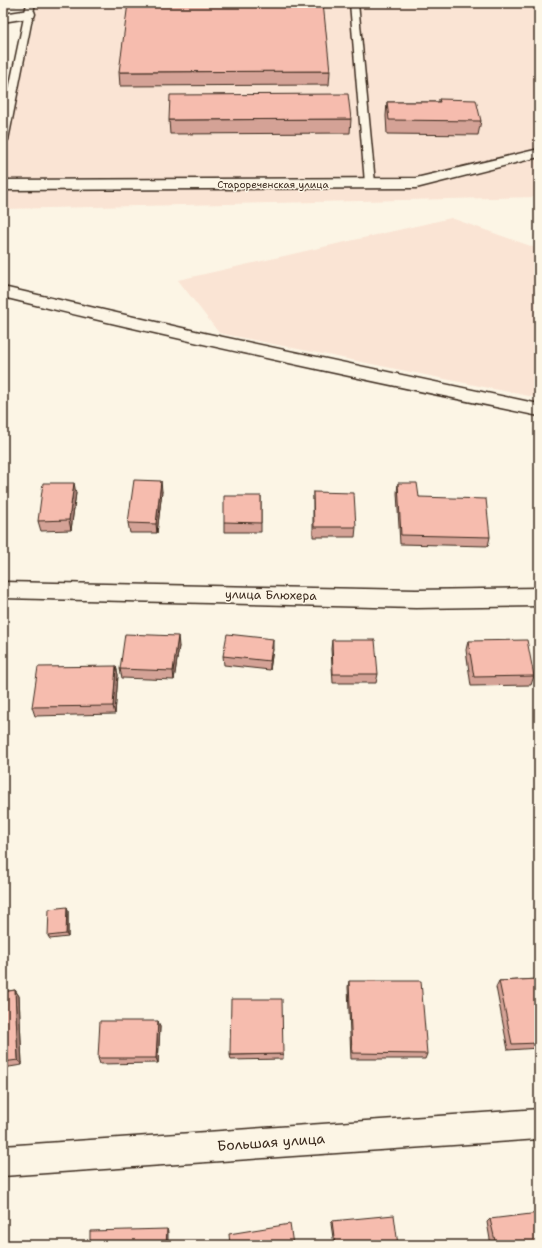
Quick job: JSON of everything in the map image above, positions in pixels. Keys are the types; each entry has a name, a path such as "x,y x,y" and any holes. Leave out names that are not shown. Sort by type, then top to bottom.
{"street":[{"path":"3,18 30,9"},
{"name":"Старореченская улица","path":"3,186 416,183 539,153"},
{"path":"3,292 296,360 539,410"},
{"name":"улица Блюхера","path":"3,590 416,599 539,597"},
{"name":"Большая улица","path":"3,1161 539,1124"}],"lane":[{"path":"354,3 370,183"},
{"path":"3,140 30,9"}],"shaded area":[{"path":"38,3 539,3 539,197 3,209 3,150"},
{"path":"451,218 539,249 539,398 219,333 178,280"}],"building":[{"path":"128,3 323,3 330,71 119,72"},
{"path":"348,94 351,119 169,120 170,95"},
{"path":"439,99 476,100 481,121 389,120 387,102 440,102"},
{"path":"134,480 161,481 156,524 128,523"},
{"path":"43,483 74,483 69,520 38,521"},
{"path":"398,483 417,483 419,497 486,499 490,537 401,535"},
{"path":"313,492 354,493 356,527 314,527"},
{"path":"224,496 261,496 261,523 224,522"},
{"path":"125,634 178,636 173,671 120,669"},
{"path":"227,634 273,639 270,661 223,656"},
{"path":"332,640 375,640 378,674 333,674"},
{"path":"527,640 534,676 474,677 468,641"},
{"path":"116,666 113,706 32,707 38,667"},
{"path":"67,907 66,934 48,936 49,909"},
{"path":"539,979 539,1043 512,1044 499,981"},
{"path":"349,981 421,981 427,1054 352,1053"},
{"path":"15,990 18,1060 3,1062 3,992"},
{"path":"231,999 282,999 283,1054 230,1055"},
{"path":"100,1021 158,1021 156,1058 98,1058"},
{"path":"539,1213 539,1245 496,1245 490,1219"},
{"path":"394,1215 398,1245 335,1245 332,1221"},
{"path":"290,1224 293,1245 230,1245 229,1234"},
{"path":"167,1229 166,1245 90,1245 90,1231"}]}
